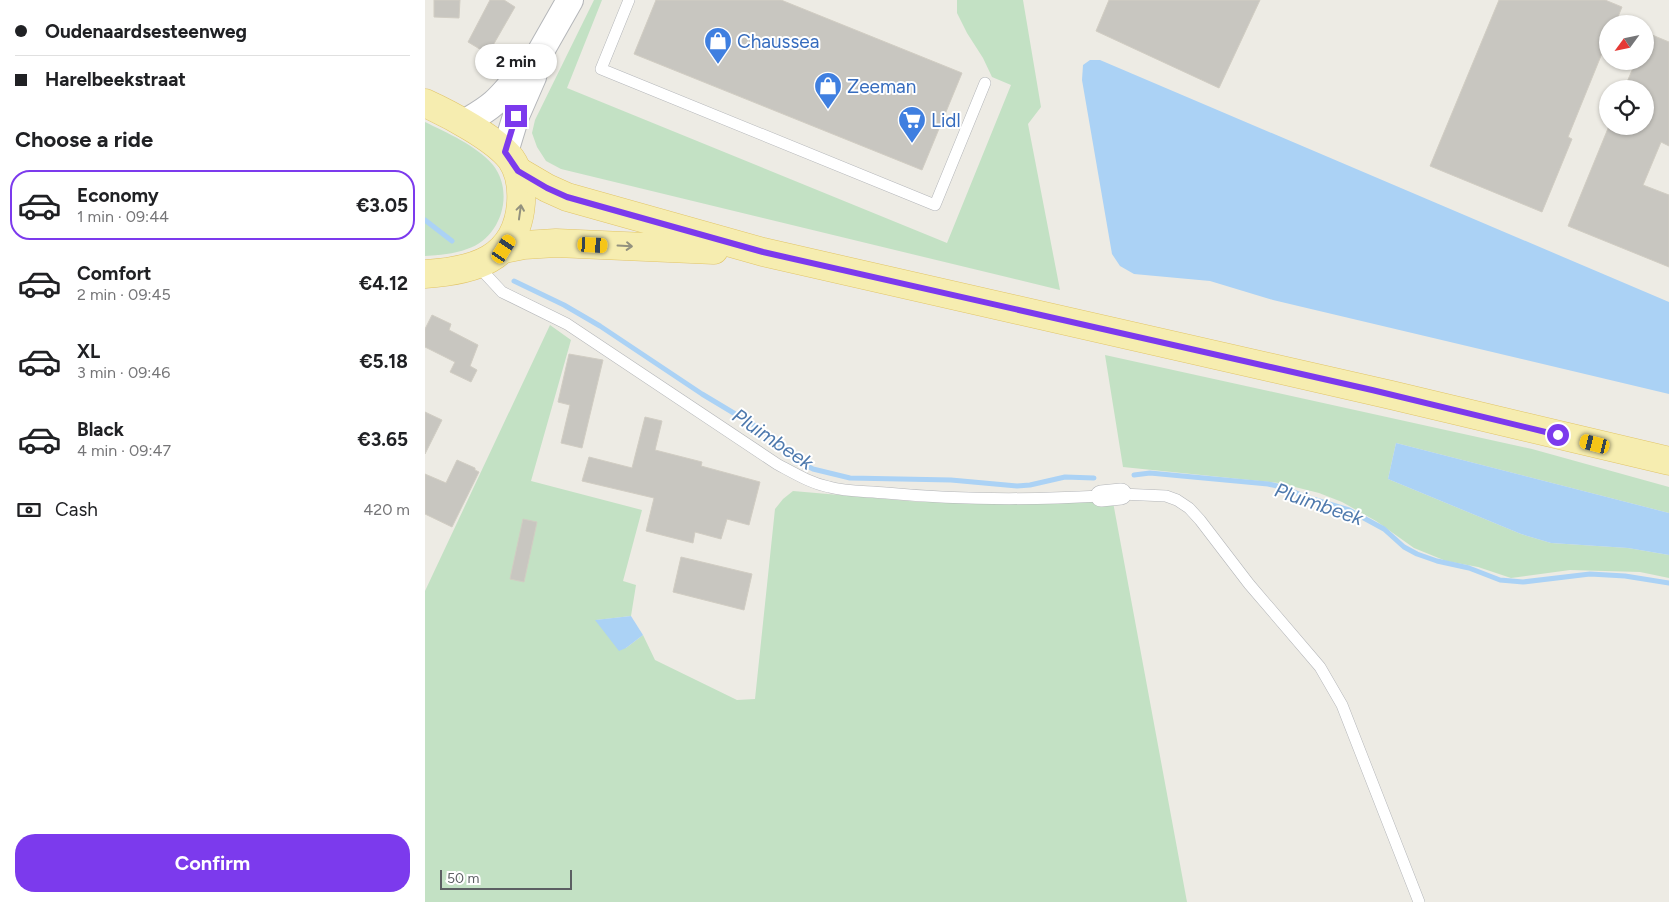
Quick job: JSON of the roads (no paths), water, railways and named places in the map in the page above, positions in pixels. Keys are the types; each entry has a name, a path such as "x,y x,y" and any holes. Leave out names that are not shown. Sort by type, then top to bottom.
{"main road":[{"path":"425,103 464,123 547,188 567,197 763,252 1381,392 1669,461"},
{"path":"504,249 515,231 520,216 522,191 512,162"},
{"path":"425,274 458,271 477,265 504,249 524,245 556,243 763,252"}],"street":[{"path":"512,162 516,116 533,77 537,58 570,0"},
{"path":"464,123 495,102 520,73 537,58"}],"lane":[{"path":"629,0 601,68 935,205 985,83"},
{"path":"477,265 502,292 567,324 777,464 802,478 830,488 981,500 1111,495 1166,496 1177,500 1189,508 1249,584 1320,667 1342,705 1419,902"}],"water":[{"path":"1090,60 1100,60 1669,302 1669,394 1273,300 1210,281 1134,274 1120,266 1112,254 1082,80 1083,65"},
{"path":"1396,443 1669,513 1669,555 1628,548 1551,543 1521,534 1388,479"},
{"path":"631,616 643,635 619,651 595,620"}],"waterway":[{"name":"Pluimbeek","path":"425,220 452,241"},
{"name":"Pluimbeek","path":"514,281 564,305 600,326 702,394 762,430 796,460 813,469 850,478 951,480 1017,486 1065,477 1094,478"},
{"name":"Pluimbeek","path":"1134,475 1150,473 1268,484 1282,487 1306,497 1349,510 1384,529 1404,547 1417,554 1437,561 1469,568 1500,580 1523,582 1590,574 1625,576 1669,583"}],"place":[{"name":"Chaussea","path":"718,65"},
{"name":"Zeeman","path":"828,110"},
{"name":"Lidl","path":"912,144"}]}
